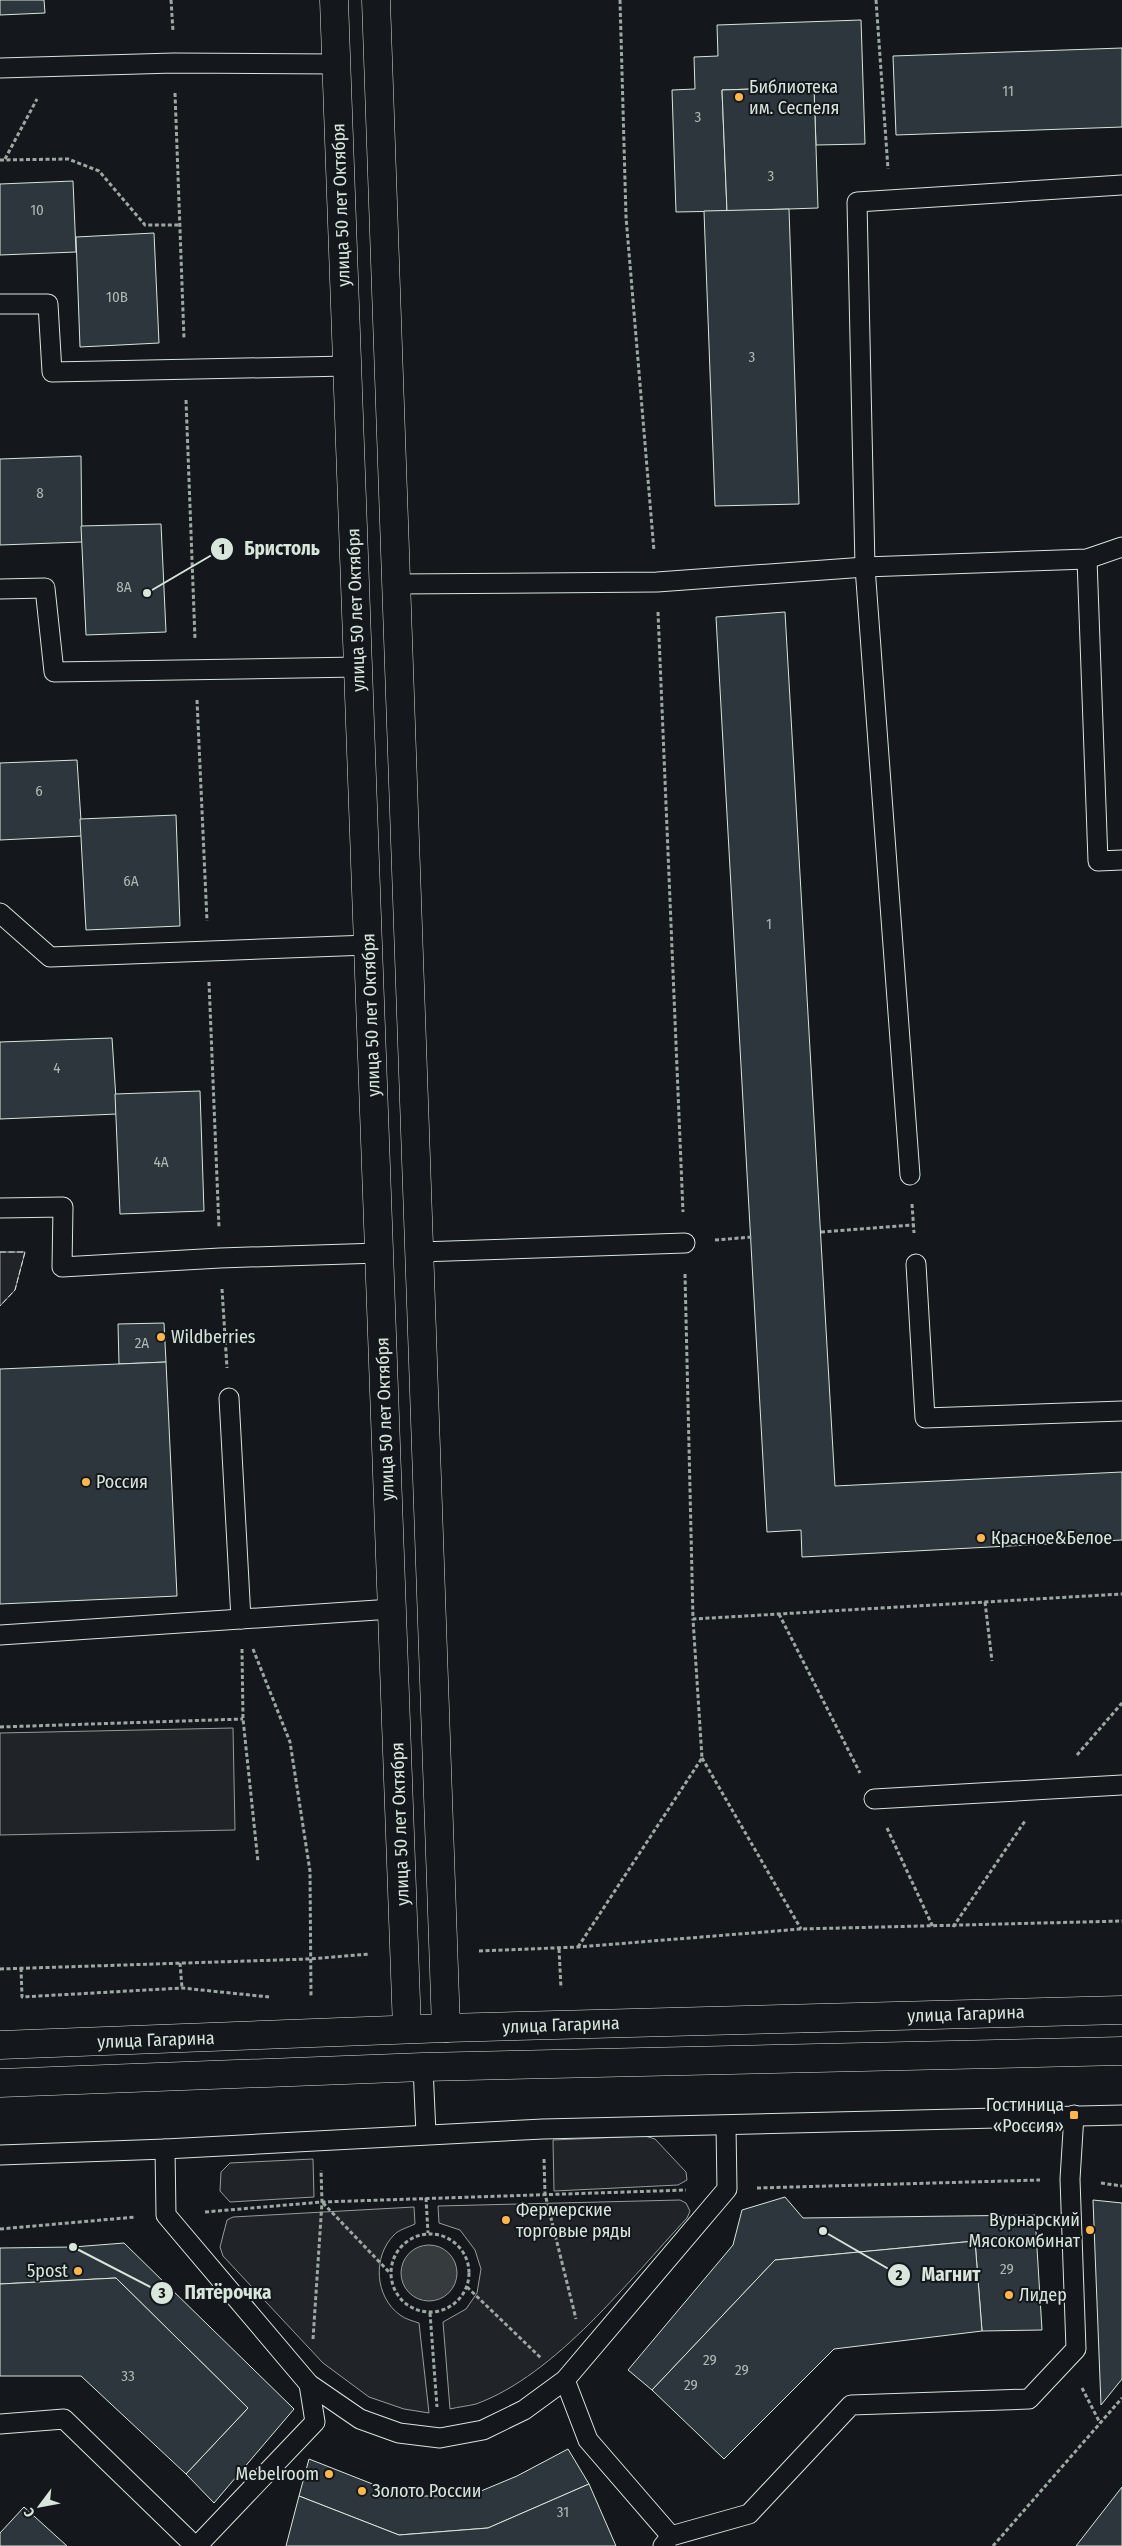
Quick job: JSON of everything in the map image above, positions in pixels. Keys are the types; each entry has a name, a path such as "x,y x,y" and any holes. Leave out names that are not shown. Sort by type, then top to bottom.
{"street":[{"name":"улица 50 лет Октября","path":"334,0 407,2029"},
{"path":"376,0 446,2028 423,2067"},
{"path":"336,64 378,62"},
{"path":"347,366 388,365"},
{"path":"355,585 396,584"},
{"path":"358,667 399,665"},
{"path":"368,945 409,944"},
{"path":"379,1252 419,1252"},
{"path":"392,1609 432,1608"},
{"name":"улица Гагарина","path":"0,2045 407,2029 1122,2010"},
{"path":"407,2029 423,2067"},
{"name":"улица Гагарина","path":"0,2082 423,2067 1122,2051"}],"lane":[{"path":"0,68 174,63 336,64"},
{"path":"910,1175 865,567 857,202 1122,185"},
{"path":"0,304 48,304 52,372 347,366"},
{"path":"396,584 657,582 865,567 1087,559 1122,547"},
{"path":"1087,559 1098,861 1122,860"},
{"path":"0,589 45,588 54,672 358,667"},
{"path":"0,913 50,957 368,945"},
{"path":"0,1208 63,1207 62,1268 220,1258 379,1252"},
{"path":"419,1252 685,1243"},
{"path":"916,1264 925,1418 1122,1411"},
{"path":"229,1398 241,1619"},
{"path":"0,1635 392,1609"},
{"path":"874,1799 1122,1785"},
{"path":"423,2067 426,2134"},
{"path":"565,2380 588,2440 667,2541 749,2514 851,2405 1029,2399 1076,2349 1070,2179 1074,2115"},
{"path":"0,2156 566,2128 726,2126 1122,2115"},
{"path":"165,2149 166,2215 310,2384 360,2419 399,2433 440,2438 483,2430 524,2410 565,2380 726,2189 726,2126"},
{"path":"0,2424 64,2419 196,2546 315,2422 310,2384"}],"path":[{"path":"620,0 626,217 657,582 685,1243 693,1618 702,1758 801,1929"},
{"path":"876,0 891,200"},
{"path":"5,160 54,67"},
{"path":"0,160 68,158 99,171 145,225 180,225"},
{"path":"910,1175 916,1264"},
{"path":"822,1232 913,1225"},
{"path":"685,1243 752,1238"},
{"path":"693,1618 1122,1594"},
{"path":"985,1602 992,1661"},
{"path":"779,1614 874,1799 933,1927"},
{"path":"241,1619 243,1719 258,1862"},
{"path":"241,1619 290,1742 310,1871 309,1958 312,2002"},
{"path":"0,1727 243,1719"},
{"path":"578,1947 702,1758"},
{"path":"475,1951 578,1947 801,1929 1122,1921"},
{"path":"559,1948 561,1988"},
{"path":"0,1969 309,1958 378,1953"},
{"path":"180,1963 182,1988"},
{"path":"21,1968 22,1997 182,1988 274,1998"},
{"path":"322,2202 1070,2179"},
{"path":"545,2194 586,2356"},
{"path":"426,2198 428,2233"},
{"path":"310,2384 322,2202"},
{"path":"322,2202 390,2273"},
{"path":"428,2233 444,2236 458,2244 466,2256 469,2271 467,2287 459,2300 446,2309 430,2312 415,2309 402,2301 393,2289 390,2273 392,2259 400,2246 412,2237 428,2233"},
{"path":"467,2287 565,2380"},
{"path":"430,2312 440,2438"},
{"path":"1066,2359 1100,2423"},
{"path":"993,2546 1122,2398"}],"shaded area":[{"path":"0,1252 25,1252 15,1290 0,1306"},
{"path":"233,1728 235,1830 0,1835 0,1733"},
{"path":"645,2136 655,2139 686,2172 687,2180 678,2185 554,2191 553,2140"},
{"path":"313,2159 314,2197 230,2202 220,2191 221,2172 230,2163"},
{"path":"680,2200 686,2203 690,2211 687,2218 616,2296 563,2348 535,2371 506,2390 476,2404 450,2409 443,2322 466,2309 477,2293 481,2269 475,2250 460,2230 439,2223 438,2206"},
{"path":"414,2207 415,2224 396,2233 387,2244 382,2254 379,2276 385,2298 392,2307 402,2316 419,2323 429,2413 404,2409 369,2397 323,2363 223,2256 220,2247 227,2220 233,2217"},
{"path":"429,2245 440,2247 449,2253 455,2262 457,2273 455,2284 449,2293 440,2299 429,2301 418,2299 409,2293 403,2284 401,2273 403,2262 409,2253 418,2247"}],"building":[{"path":"0,0 44,0 45,13 0,15"},
{"path":"861,20 865,144 816,145 814,87 722,90 727,211 676,212 672,90 695,89 694,57 718,56 717,25"},
{"path":"1122,48 1122,127 896,135 893,56"},
{"path":"814,87 818,208 727,211 722,90"},
{"path":"73,181 76,252 0,255 0,184"},
{"path":"789,209 799,504 715,506 704,211"},
{"path":"154,233 159,343 80,347 76,237"},
{"path":"81,456 82,542 0,545 0,459"},
{"path":"161,524 166,632 86,635 81,526"},
{"path":"785,612 835,1486 1122,1472 1122,1540 802,1557 801,1530 767,1532 716,617"},
{"path":"77,760 82,836 0,840 0,763"},
{"path":"176,815 180,926 86,930 80,819"},
{"path":"112,1038 117,1114 0,1119 0,1042"},
{"path":"200,1091 204,1211 120,1214 115,1094"},
{"path":"164,1323 166,1362 119,1364 118,1324"},
{"name":"Россия","path":"166,1362 177,1596 0,1604 0,1369"},
{"name":"Лидер","path":"785,2197 803,2218 1035,2215 1042,2330 982,2331 975,2241 775,2260 652,2390 628,2370 733,2245 742,2210"},
{"path":"1093,2200 1122,2203 1122,2379 1101,2405"},
{"path":"975,2241 982,2331 834,2349 724,2459 652,2390 775,2260"},
{"path":"124,2243 294,2409 214,2503 186,2474 248,2408 116,2278 0,2284 0,2248 73,2247"},
{"path":"116,2278 248,2408 186,2474 81,2376 0,2376 0,2284"},
{"path":"568,2449 589,2484 488,2528 399,2535 299,2496 309,2459 403,2496 469,2496 517,2476"},
{"path":"589,2484 616,2546 286,2546 299,2496 399,2535 488,2528"},
{"path":"1122,2487 1122,2546 1076,2546"},
{"path":"24,2507 67,2546 0,2546 0,2533"}],"fence":[{"path":"0,1252 25,1252 15,1290 0,1306"}],"place":[{"name":"Библиотека им. Сеспеля","path":"739,97"},
{"name":"Бристоль","path":"147,593"},
{"name":"Wildberries","path":"161,1337"},
{"name":"Россия","path":"86,1482"},
{"name":"Красное&Белое","path":"981,1538"},
{"name":"Гостиница «Россия»","path":"1074,2115"},
{"name":"Фермерские торговые ряды","path":"506,2220"},
{"name":"Вурнарский Мясокомбинат","path":"1090,2230"},
{"name":"Магнит","path":"823,2231"},
{"name":"Пятёрочка","path":"73,2247"},
{"name":"5post","path":"78,2271"},
{"name":"Лидер","path":"1009,2295"},
{"name":"Mebelroom","path":"329,2474"},
{"name":"Золото России","path":"362,2491"}]}
